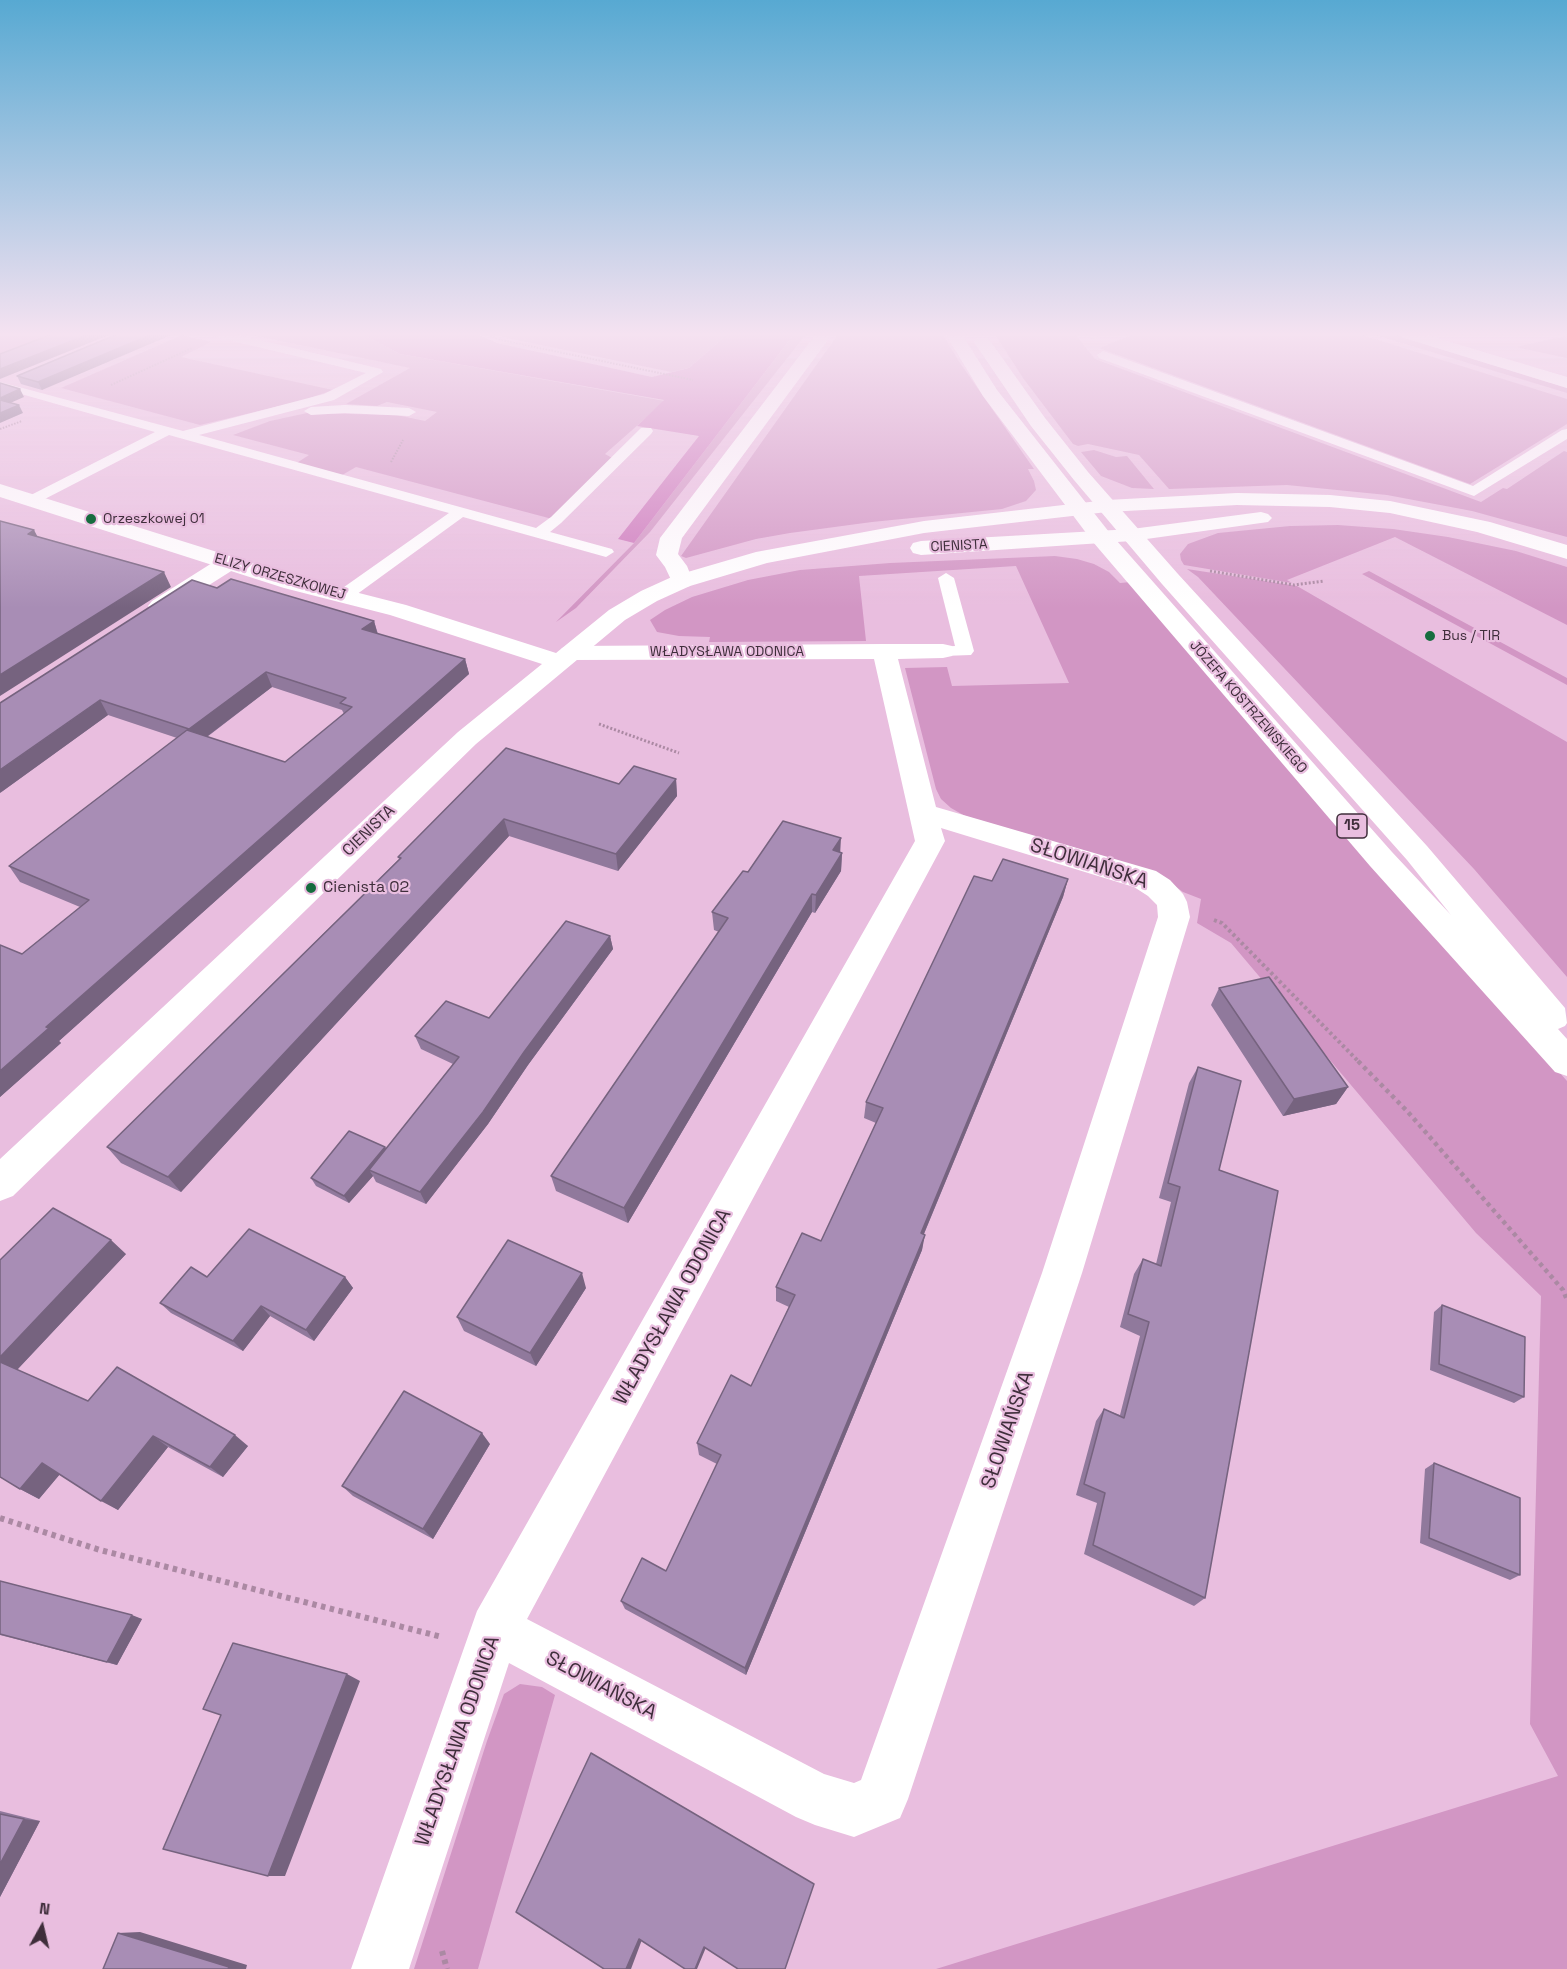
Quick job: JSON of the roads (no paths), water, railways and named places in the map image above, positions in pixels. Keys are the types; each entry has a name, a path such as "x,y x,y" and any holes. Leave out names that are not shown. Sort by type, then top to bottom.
{"street":[{"path":"682,581 676,566 667,555 671,538 756,425"},
{"name":"JÓZEFA KOSTRZEWSKIEGO","path":"1014,425 1101,537 1381,859 1567,1062"},
{"name":"JÓZEFA KOSTRZEWSKIEGO","path":"1040,425 1132,535 1417,853 1567,1035"},
{"name":"ELIZY ORZESZKOWEJ","path":"0,490 228,563 565,657"},
{"name":"CIENISTA","path":"0,1184 467,738 618,615 649,596 682,581 722,568 786,553 924,527 1107,506 1237,499 1330,501 1390,507 1482,527"},
{"name":"CIENISTA","path":"786,553 1020,543 1132,535 1249,519 1300,516 1396,519 1482,527"},
{"path":"1482,527 1567,552"},
{"path":"139,620 228,563"},
{"name":"WŁADYSŁAWA ODONICA","path":"380,1969 495,1629 930,841 884,651"},
{"name":"WŁADYSŁAWA ODONICA","path":"565,657 943,651"},
{"name":"SŁOWIAŃSKA","path":"495,1629 815,1798 854,1810 881,1799 1062,1273 1174,917 1172,902 1159,888 1146,879 923,813"}],"lane":[{"path":"145,425 606,552"},
{"path":"183,435 222,425"},
{"path":"201,440 249,425"},
{"path":"1292,425 1474,492 1567,434"},
{"path":"32,500 167,431"},
{"path":"537,534 556,520 646,431"},
{"path":"343,596 461,512"},
{"path":"943,651 966,651 946,578"}],"place":[{"name":"Orzeszkowej 01","path":"91,519"},
{"name":"Bus / TIR","path":"1430,636"},
{"name":"Cienista 02","path":"311,888"}]}
